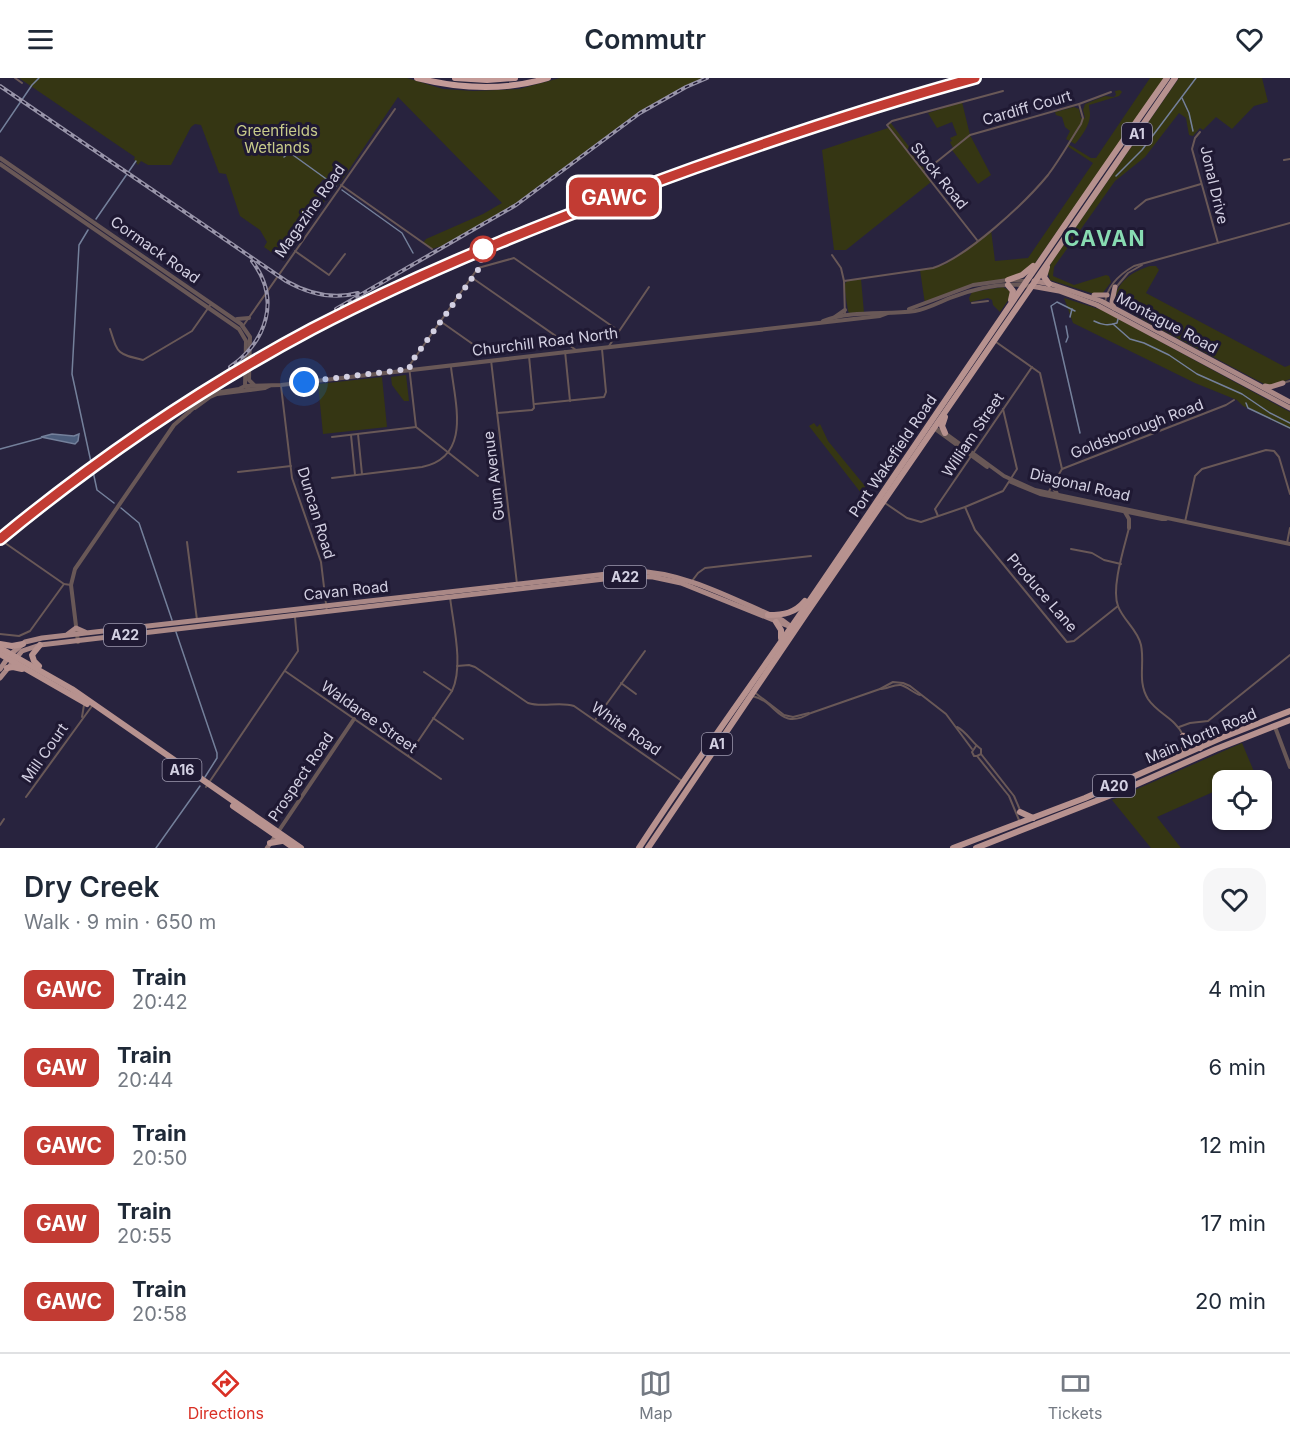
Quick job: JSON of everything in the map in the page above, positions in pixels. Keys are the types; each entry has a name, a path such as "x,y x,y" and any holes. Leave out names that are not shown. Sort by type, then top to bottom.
{"highway":[{"path":"417,78 450,86 476,88 547,78"},
{"path":"455,78 476,80 515,78"},
{"name":"Port Wakefield Road","path":"648,848 684,791 754,694 806,614 929,437 993,340 1048,249 1167,78"},
{"name":"Port Wakefield Road","path":"639,848 1010,304 1048,261 1175,78"},
{"path":"1010,304 1013,291 1008,283 1029,270 1048,249"},
{"path":"1048,261 1044,277 1049,284"},
{"path":"983,343 993,340"},
{"path":"965,369 969,372 976,366"},
{"path":"929,437 944,434 943,423 953,400"},
{"path":"904,461 928,431 934,428 941,407"},
{"path":"847,544 859,537"},
{"path":"768,615 783,615 796,610 824,579"},
{"path":"780,653 791,627 806,614"},
{"path":"776,622 782,631 780,642"},
{"path":"0,646 23,644"},
{"path":"40,645 33,653 34,661 52,676"},
{"name":"A16","path":"0,646 12,658 39,676 93,705"},
{"name":"A16","path":"0,656 12,658 52,676 301,848"},
{"path":"2,668 16,667 39,676"},
{"path":"735,706 749,691 754,694"},
{"path":"1272,727 1290,712"},
{"name":"Main North Road","path":"1020,818 1033,818 1085,798 1254,725 1290,712"},
{"name":"Main North Road","path":"976,848 1119,792 1216,749 1290,720"},
{"path":"1254,725 1270,724 1277,735"},
{"path":"1183,735 1200,748"},
{"path":"1176,758 1185,747 1183,735"},
{"path":"684,791 683,781 688,781 695,776"},
{"path":"1020,818 1025,829"},
{"path":"953,848 1008,827 1020,818 1033,818"},
{"name":"A16","path":"277,833 295,848"},
{"path":"992,833 1002,838"},
{"path":"269,846 279,840 286,842"}],"main road":[{"name":"Montague Road","path":"1029,283 1049,284 1105,303 1290,402"},
{"name":"Montague Road","path":"1029,283 1089,301 1290,408"},
{"path":"1114,308 1112,302 1116,287"},
{"path":"1069,290 1098,296 1107,295"},
{"path":"1089,301 1105,303 1127,320"},
{"path":"1244,378 1268,387 1283,383"},
{"path":"1283,383 1280,392 1290,402"},
{"name":"Cavan Road","path":"518,586 558,584 603,576"},
{"name":"Cavan Road","path":"12,658 26,649 40,645 78,642 197,620 327,609 518,586 565,578 603,576 646,576 691,584 787,623 791,627"},
{"path":"558,584 565,578"},
{"name":"Cavan Road","path":"691,584 791,627"},
{"name":"Cavan Road","path":"76,631 88,633 174,626 295,612"},
{"name":"A22","path":"0,678 2,668 23,644 76,631"},
{"path":"0,656 2,668"},
{"name":"Prospect Road","path":"269,846 277,833"}],"street":[{"path":"15,78 21,83"},
{"name":"Stock Road","path":"978,241 888,128 889,123 1002,91"},
{"name":"Cardiff Court","path":"924,173 970,135 1079,104 1111,92"},
{"path":"843,281 933,268 946,264 978,241 1009,215 1047,175 1082,122 1079,104"},
{"name":"Magazine Road","path":"243,326 395,109"},
{"name":"Jonal Drive","path":"1200,132 1192,143 1192,149 1218,244"},
{"name":"Cormack Road","path":"0,158 210,306 233,324 242,333 246,342"},
{"path":"1284,160 1290,159"},
{"name":"Cormack Road","path":"0,164 243,326"},
{"path":"1135,209 1146,200 1201,184"},
{"path":"341,185 432,249"},
{"path":"1105,303 1113,283 1123,273 1137,265 1290,223"},
{"path":"295,251 329,274 345,254"},
{"path":"832,255 840,265 846,318"},
{"path":"478,476 416,427 409,369 412,361 479,267 514,258 619,331"},
{"path":"1105,303 1128,273 1145,264"},
{"path":"836,274 842,274"},
{"path":"471,277 576,350"},
{"name":"Churchill Road North","path":"189,412 214,395 252,388 903,312 966,290 1008,283 1029,283"},
{"path":"609,346 649,287"},
{"path":"972,303 988,301"},
{"path":"111,329 117,350 123,356 142,360 192,331 210,306"},
{"path":"835,318 845,309"},
{"path":"233,318 240,320 249,318"},
{"name":"Churchill Road North","path":"823,321 846,318"},
{"path":"440,321 484,352"},
{"path":"233,324 243,326 250,337 249,380 252,388"},
{"path":"243,326 246,342 244,380 245,386 252,388"},
{"path":"993,340 1040,373 1062,469"},
{"path":"535,404 604,397 602,347"},
{"path":"565,351 570,401"},
{"path":"497,413 532,410 535,404 529,356"},
{"name":"Gum Avenue","path":"491,360 518,586"},
{"path":"332,478 429,466 449,453 456,439 457,425 450,365"},
{"name":"William Street","path":"938,516 935,509 1032,367"},
{"path":"236,389 244,380"},
{"path":"1283,383 1290,381"},
{"name":"Duncan Road","path":"281,384 293,480 321,562 327,609"},
{"name":"Churchill Road North","path":"78,642 71,585 78,564 174,425 209,394 245,386"},
{"name":"Goldsborough Road","path":"1049,495 1062,469 1234,400"},
{"path":"883,501 907,518 921,522 1003,491 1017,469 1004,409"},
{"path":"332,437 416,427"},
{"name":"Diagonal Road","path":"934,428 1022,488 1126,510"},
{"path":"358,434 362,474"},
{"path":"351,435 355,475"},
{"path":"1185,522 1195,476 1198,472 1266,450 1274,451 1279,457 1290,494"},
{"path":"238,472 291,466"},
{"path":"1053,484 1058,495"},
{"name":"Diagonal Road","path":"1049,495 1288,543"},
{"name":"Produce Lane","path":"965,507 975,530 1067,642 1074,641 1118,606"},
{"path":"1126,510 1133,513 1116,591 1118,606 1141,642 1141,682 1145,694 1157,710 1179,727 1183,735"},
{"path":"1126,510 1129,528"},
{"name":"Diagonal Road","path":"1133,513 1167,519"},
{"path":"1288,543 1290,528"},
{"path":"187,542 197,620"},
{"path":"0,544 5,543 64,584 71,585"},
{"path":"1071,549 1092,553 1104,560 1121,564"},
{"path":"691,584 698,573 705,568 811,556"},
{"path":"0,634 19,636 30,631 64,584"},
{"path":"408,756 452,691 457,676 449,594"},
{"path":"208,785 299,649 295,612"},
{"path":"595,720 645,651"},
{"path":"1179,727 1208,721 1290,656"},
{"name":"White Road","path":"457,666 475,667 528,703 536,705 569,704 683,781"},
{"name":"Waldaree Street","path":"285,671 441,779"},
{"path":"424,672 452,691"},
{"path":"621,683 636,694"},
{"path":"754,694 787,716 793,717 899,685 920,695 946,714 972,749 973,754 979,755 1014,796 1020,818"},
{"path":"754,694 787,719 802,719 812,713"},
{"name":"Mill Court","path":"81,720 84,707 82,701"},
{"name":"Mill Court","path":"26,797 93,705"},
{"path":"433,718 463,739"},
{"name":"Prospect Road","path":"277,833 354,719"},
{"path":"957,727 962,729 981,749 979,755"},
{"path":"1277,735 1290,767"},
{"path":"972,749 976,746"},
{"path":"979,755 1009,796 1020,818"},
{"path":"0,825 4,819"}],"green space":[{"name":"Greenfields Wetlands","path":"19,78 407,78 443,89 473,91 519,89 560,78 707,78 660,101 638,115 501,214 443,248 432,249 423,243 426,239 483,214 502,203 398,97 340,183 335,187 323,179 314,192 325,201 284,261 264,247 267,242 260,230 240,216 226,174 219,173 201,125 195,124 191,127 171,165 148,165 141,161 138,165 135,157"},
{"path":"1150,78 1164,78 1033,266 1008,280 981,283 925,304 920,270 946,264 991,230 995,261 1028,258 1093,163 1067,146 1068,144 1091,158 1096,158"},
{"path":"1179,78 1262,78 1268,102 1254,106 1232,129 1216,117 1193,136 1189,135 1186,118 1179,113 1145,157 1115,181 1054,267 1053,276 1074,285 1109,276 1111,282 1102,294 1091,293 1050,280 1048,273 1051,263"},
{"path":"1115,91 1122,92 1119,96 1089,105 1088,123 1075,144 1066,139 1070,131 1065,127 1062,117 1056,115 1055,112 1074,107 1079,109 1081,118 1085,118 1083,110 1085,104 1105,96 1114,97"},
{"path":"962,102 970,135 991,175 978,184 952,150 950,138 957,135 952,122 937,128 928,113"},
{"path":"890,122 910,148 906,150 910,155 913,151 924,164 929,161 931,166 924,173 931,182 846,250 834,250 822,150 888,128"},
{"path":"1156,266 1159,270 1146,293 1285,367 1290,365 1290,379 1271,386 1266,385 1115,303 1121,284 1137,271"},
{"path":"861,279 864,313 850,314 844,285 847,281"},
{"path":"1003,287 1010,291 1009,299 1000,312 988,298 970,302 972,292"},
{"path":"1064,298 1102,310 1290,412 1290,429 1243,406 1237,400 1195,383 1073,323"},
{"path":"406,375 409,401 404,401 392,385 391,377"},
{"path":"382,377 387,427 323,434 318,384"},
{"path":"814,423 817,427 820,424 828,441 874,497 868,502 809,426"},
{"path":"1242,743 1253,770 1212,770 1212,792 1157,817 1181,848 1151,848 1112,800"}],"water":[{"path":"52,434 74,436 79,434 75,444 41,437"}],"waterway":[{"path":"0,132 39,78"},
{"path":"1116,176 1142,150 1196,78"},
{"path":"1182,98 1189,113 1193,131"},
{"path":"284,157 289,153 293,155 336,186"},
{"path":"96,219 136,161"},
{"path":"342,190 402,233 413,253"},
{"path":"88,230 79,245 72,374 97,490 114,503"},
{"path":"1075,311 1057,302 1051,306 1080,433"},
{"path":"1070,317 1072,309"},
{"path":"1094,321 1111,325 1117,323 1118,319"},
{"path":"1113,324 1130,339 1169,355 1197,374 1242,394 1290,423"},
{"path":"1066,326 1068,337 1066,342"},
{"path":"1246,403 1248,408 1290,428"},
{"path":"0,449 41,438"},
{"path":"121,508 139,523 172,620"},
{"path":"176,632 217,753 217,758 205,777"},
{"path":"156,848 200,786"}],"railway":[{"path":"336,309 516,205 640,113 707,78"},
{"path":"0,539 72,482 185,404 263,357 392,290 529,230 669,177 828,121 975,78"},
{"path":"0,86 286,281 303,289 330,296 358,293"},
{"path":"230,367 253,345 266,318 268,304 266,290 261,275 252,261"}],"train":[{"name":"GAWC","path":"0,539 74,479 179,408 303,334 394,289 509,238 633,190 827,122 975,78"}],"district":[{"name":"CAVAN","path":"1105,239"}],"route":[{"path":"304,382 409,369 412,361 480,267 483,249"}]}
